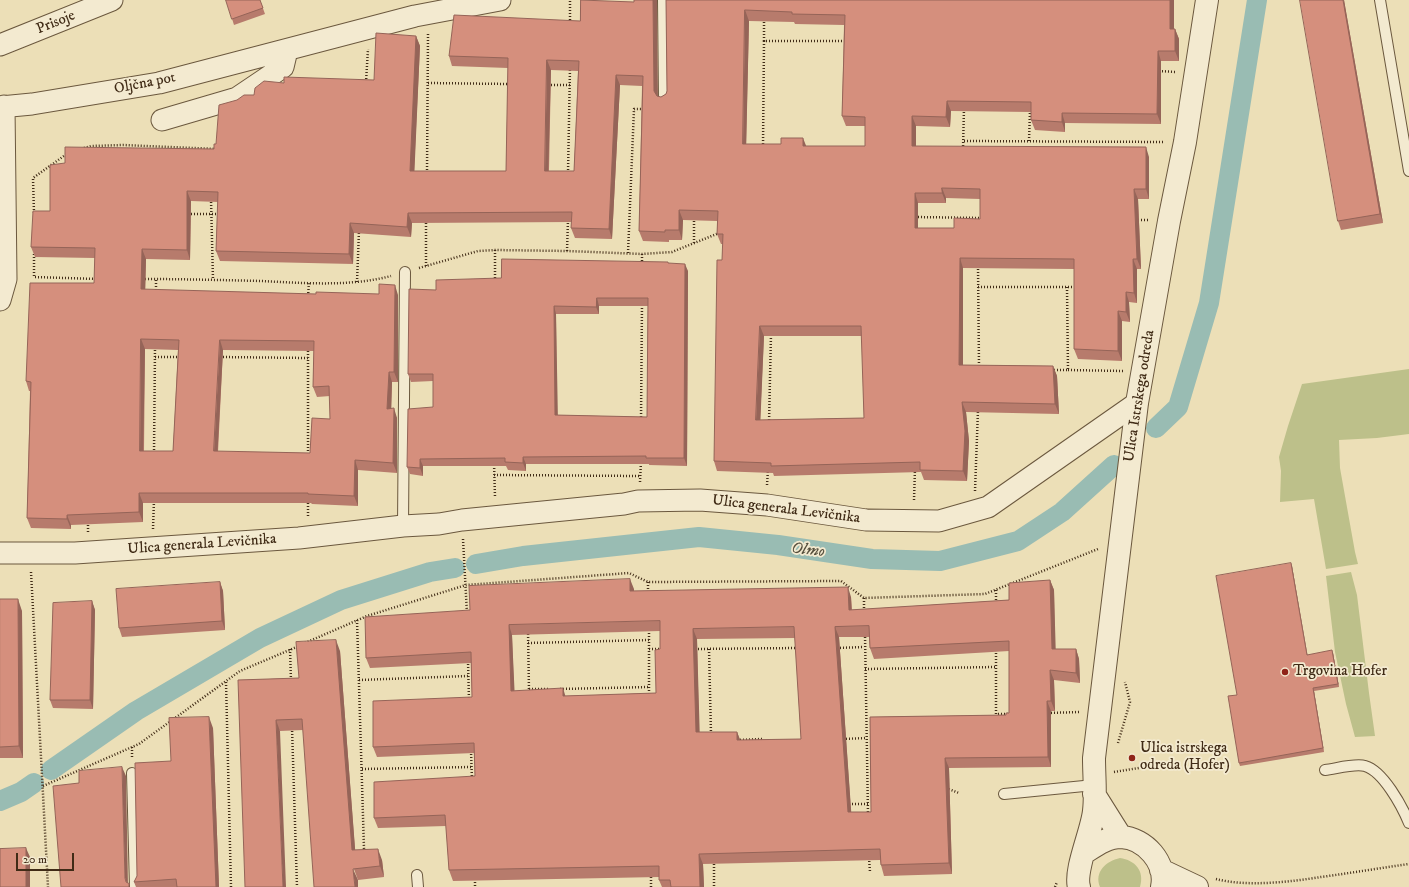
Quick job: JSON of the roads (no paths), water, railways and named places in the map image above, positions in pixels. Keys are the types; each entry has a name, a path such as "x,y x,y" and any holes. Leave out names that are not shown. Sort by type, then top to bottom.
{"street":[{"name":"Prisoje","path":"0,45 112,0"},
{"name":"Oljčna pot","path":"2,106 32,104 158,83 429,13 500,0"},
{"name":"Ulica Istrskega odreda","path":"1094,785 1094,758 1099,712 1137,403 1184,142 1207,0"},
{"path":"162,120 237,98 283,67 287,50"},
{"path":"0,300 6,279 2,106"},
{"name":"Ulica generala Levičnika","path":"0,553 87,552 308,537 403,526 439,524 462,520 496,518 624,504 638,501 700,500 767,505 866,520 939,521 988,507 1137,403"},
{"path":"1094,785 1122,837"},
{"path":"1077,886 1079,868 1094,812 1094,785"},
{"path":"1084,853 1109,839 1122,837 1136,841 1147,847 1156,857 1161,878 1206,883"}],"lane":[{"path":"663,0 664,101"},
{"path":"1380,0 1409,171"},
{"path":"403,526 405,272"},
{"path":"1325,770 1357,765 1373,770 1382,778 1393,794 1409,823"},
{"path":"132,773 135,887"},
{"path":"1004,794 1094,785"},
{"path":"417,875 418,887"}],"waterway":[{"path":"1156,428 1178,407 1209,303 1257,0"},
{"name":"Olmo","path":"476,564 523,556 699,537 778,545 872,559 940,561 1018,541 1062,512 1114,465"},
{"path":"51,770 136,711 260,638 341,600 430,572 455,568"},
{"path":"0,801 21,792 34,783"}],"place":[{"name":"Trgovina Hofer","path":"1285,672"},
{"name":"Ulica istrskega odreda (Hofer)","path":"1132,758"}]}
